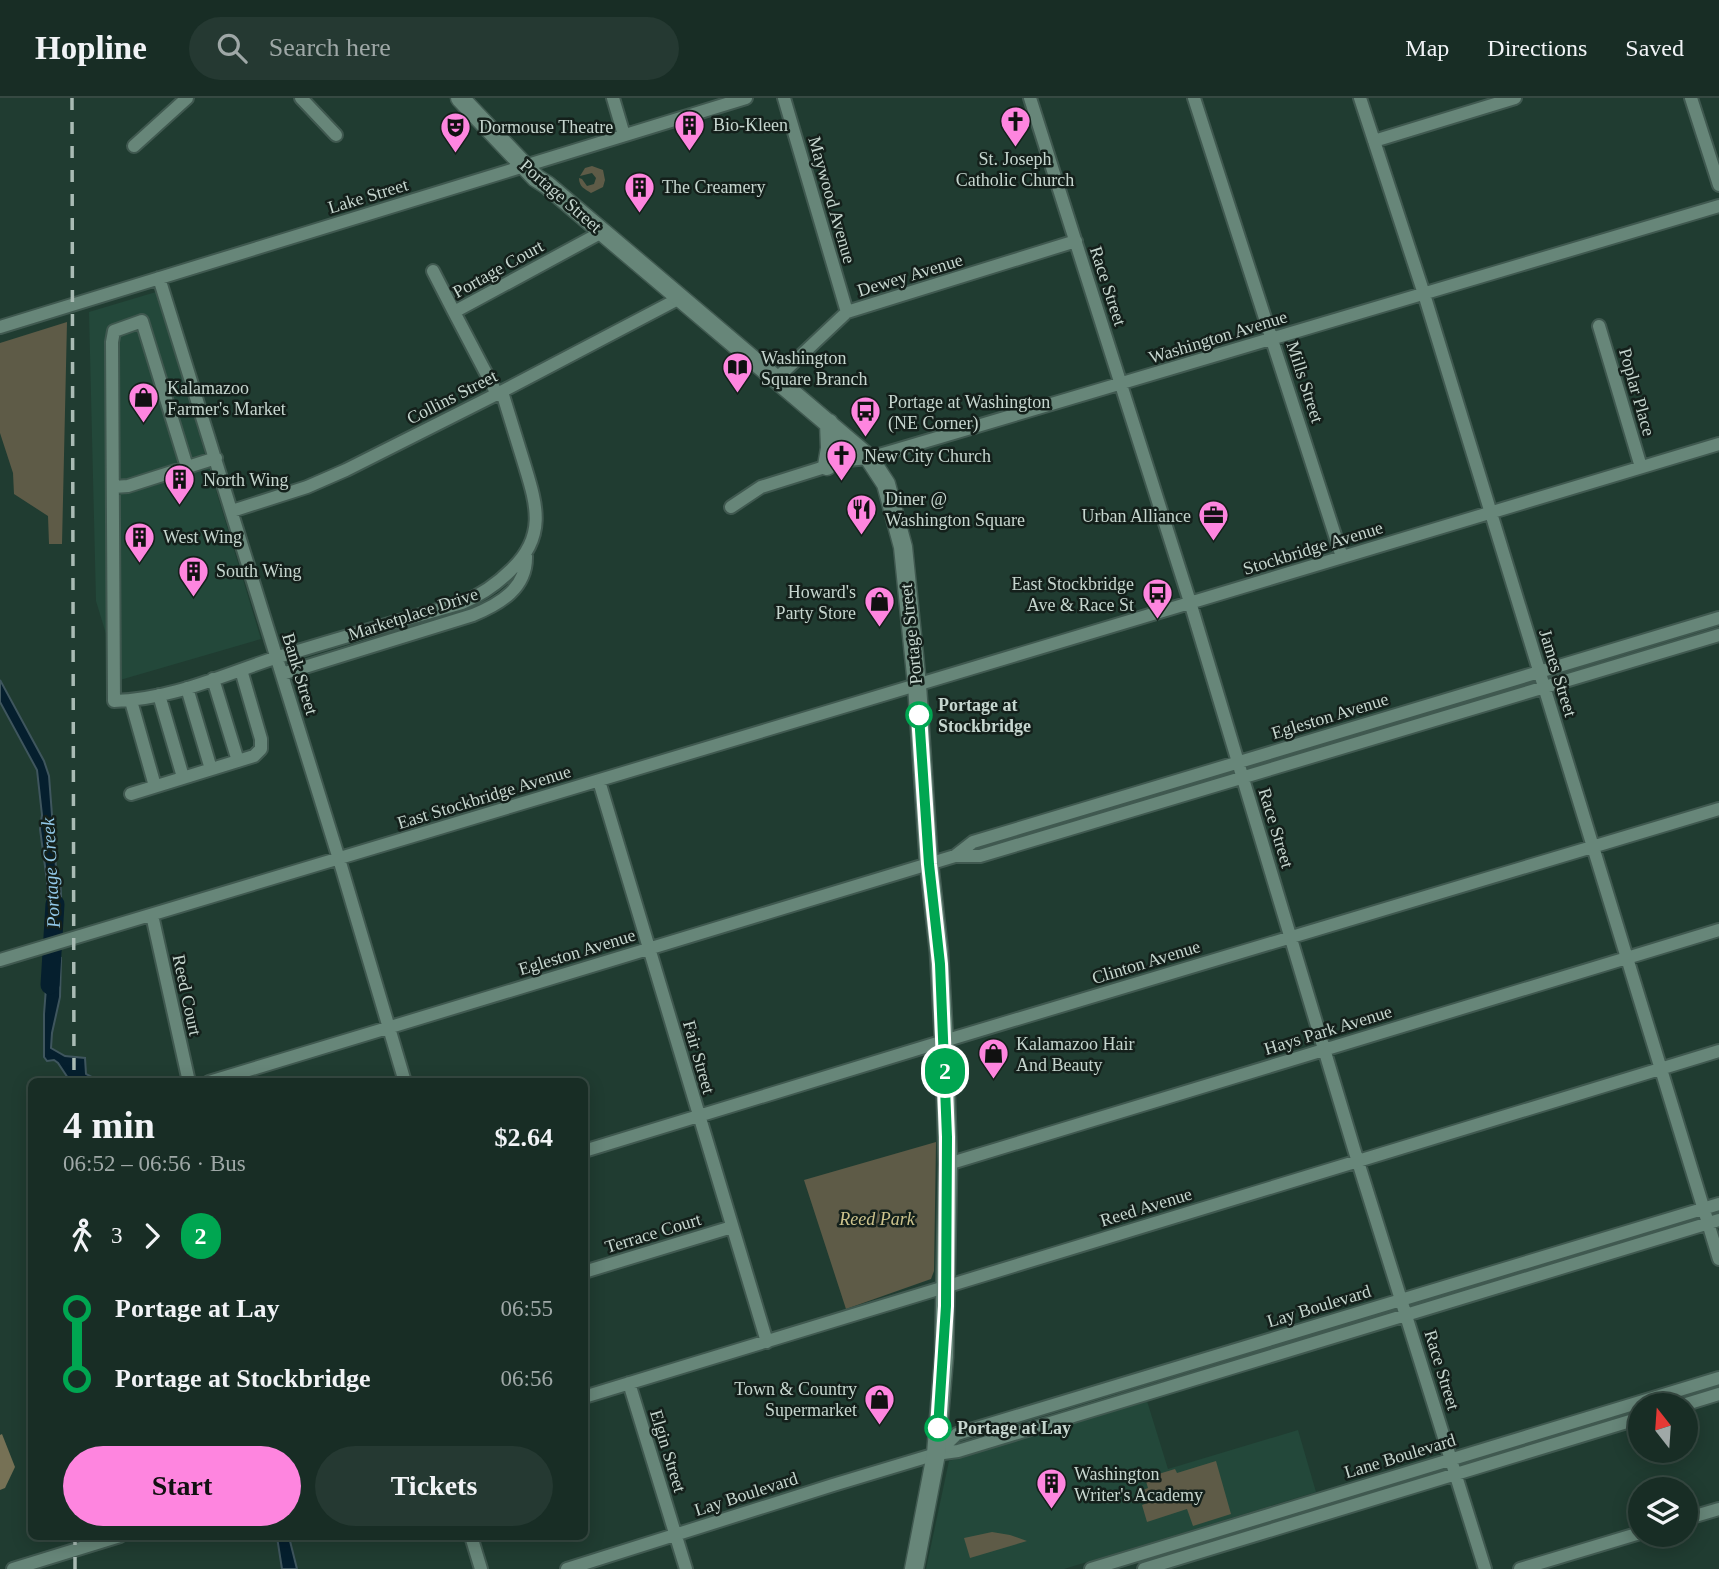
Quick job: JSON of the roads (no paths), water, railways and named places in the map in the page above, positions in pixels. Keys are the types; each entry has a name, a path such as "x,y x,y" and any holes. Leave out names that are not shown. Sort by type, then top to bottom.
{"main road":[{"name":"Portage Street","path":"460,98 524,165 869,458 886,484 902,540 917,685 929,864 939,952 948,1164 944,1357 936,1454 914,1569"},
{"path":"827,466 830,449 829,423"}],"street":[{"path":"134,146 187,98"},
{"path":"301,98 336,135"},
{"path":"612,98 624,135"},
{"name":"Lake Street","path":"0,327 746,98"},
{"name":"Maywood Avenue","path":"784,98 847,313"},
{"name":"Race Street","path":"1030,98 1190,602 1324,1049 1485,1569"},
{"name":"Mills Street","path":"1194,98 1342,557"},
{"name":"James Street","path":"1360,98 1492,513 1704,1209 1714,1221 1719,1259"},
{"path":"1374,141 1516,98"},
{"path":"1691,98 1719,185"},
{"name":"Washington Avenue","path":"731,507 761,487 827,466 847,460 869,458 1719,206"},
{"name":"Portage Court","path":"500,393 454,312 602,232"},
{"name":"Dewey Avenue","path":"776,379 847,313 1076,241"},
{"path":"433,271 454,312"},
{"name":"Bank Street","path":"159,278 339,859 404,1078"},
{"name":"Collins Street","path":"232,511 326,479 500,393 680,299"},
{"path":"155,786 131,701 114,701 114,331 142,321 187,467"},
{"name":"Poplar Place","path":"1599,326 1641,467"},
{"name":"Marketplace Drive","path":"282,674 474,615 495,606 511,593 523,576 526,556 534,539 535,507 532,490 500,393"},
{"name":"Stockbridge Avenue","path":"917,685 1719,444"},
{"path":"113,487 128,486 216,458"},
{"name":"Marketplace Drive","path":"131,701 187,688 276,658 469,600 490,589 526,556"},
{"name":"Egleston Avenue","path":"955,856 973,842 1719,618"},
{"path":"1691,626 1696,642"},
{"name":"Egleston Avenue","path":"222,1078 955,856 980,856 1719,635"},
{"path":"131,794 254,756 261,749 261,739 241,670"},
{"path":"213,679 238,761"},
{"name":"East Stockbridge Avenue","path":"0,960 917,685"},
{"path":"187,688 211,769"},
{"path":"159,695 183,778"},
{"path":"1391,716 1396,732"},
{"name":"Fair Street","path":"599,781 767,1342"},
{"path":"1086,808 1091,823"},
{"name":"Clinton Avenue","path":"588,1150 1719,809"},
{"name":"Reed Court","path":"152,915 188,1078"},
{"name":"Hays Park Avenue","path":"948,1164 1719,930"},
{"name":"Reed Avenue","path":"588,1395 1719,1051"},
{"name":"Lay Boulevard","path":"936,1454 957,1434 1719,1204"},
{"name":"Lay Boulevard","path":"567,1569 936,1454 958,1451 1106,1408 1714,1221"},
{"name":"Terrace Court","path":"588,1271 732,1227"},
{"path":"1554,1254 1558,1268"},
{"path":"1254,1344 1259,1360"},
{"name":"Lane Boulevard","path":"1091,1569 1125,1564 1284,1510 1719,1378"},
{"name":"Elgin Street","path":"629,1383 686,1569"},
{"path":"1101,1391 1106,1408"},
{"path":"1698,1400 1719,1394"},
{"path":"1604,1413 1609,1428"},
{"name":"Lane Boulevard","path":"1144,1569 1628,1422"},
{"path":"1698,1515 1719,1509"},
{"path":"1284,1510 1289,1525"},
{"path":"1520,1569 1628,1537"},
{"path":"13,1569 107,1540"},
{"path":"472,1540 481,1569"}],"water":[{"path":"0,680 44,761 49,776 61,896 57,926 49,929 37,770 0,702"},
{"path":"61,958 60,997 51,1048 65,1056 85,1058 86,1074 93,1078 68,1078 58,1063 54,1060 47,1061 44,1057 48,962"},
{"path":"277,1540 290,1540 297,1569 282,1569"}],"waterway":[{"name":"Portage Creek","path":"50,985 55,904"}],"railway":[{"path":"72,98 74,1078"},
{"path":"75,1540 75,1569"}],"place":[{"name":"St. Joseph Catholic Church","path":"1015,148"},
{"name":"Bio-Kleen","path":"690,152"},
{"name":"Dormouse Theatre","path":"456,154"},
{"name":"The Creamery","path":"639,214"},
{"name":"Washington Square Branch","path":"738,395"},
{"name":"Kalamazoo Farmer's Market","path":"144,425"},
{"name":"Portage at Washington (NE Corner)","path":"865,439"},
{"name":"New City Church","path":"841,483"},
{"name":"North Wing","path":"180,507"},
{"name":"Diner @ Washington Square","path":"862,536"},
{"name":"Urban Alliance","path":"1214,543"},
{"name":"West Wing","path":"140,564"},
{"name":"South Wing","path":"193,598"},
{"name":"East Stockbridge Ave & Race St","path":"1157,621"},
{"name":"Howard's Party Store","path":"879,629"},
{"name":"Portage at Stockbridge","path":"919,715"},
{"name":"Kalamazoo Hair And Beauty","path":"993,1081"},
{"name":"Town & Country Supermarket","path":"880,1426"},
{"name":"Portage at Lay","path":"938,1428"},
{"name":"Washington Writer's Academy","path":"1051,1511"}],"park label":[{"name":"Reed Park","path":"877,1219"}]}
